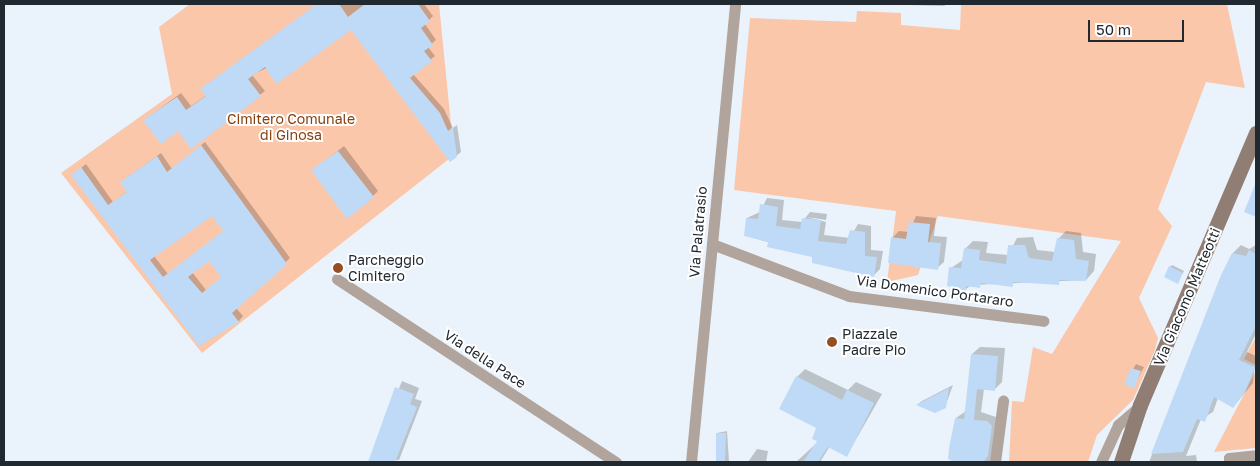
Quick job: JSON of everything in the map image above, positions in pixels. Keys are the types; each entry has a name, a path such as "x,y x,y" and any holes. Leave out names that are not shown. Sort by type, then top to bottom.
{"street":[{"name":"Via Palatrasio","path":"691,462 735,4"},
{"name":"Via Giacomo Matteotti","path":"1121,462 1140,406 1256,133"},
{"name":"Via Domenico Portararo","path":"712,244 849,296 1042,321"},
{"name":"Via della Pace","path":"337,279 616,462"},
{"path":"995,462 1003,401"},
{"path":"1101,462 1118,426 1140,406"},
{"path":"1229,460 1256,455"}],"green space":[{"name":"Cimitero Comunale di Ginosa","path":"190,4 439,4 454,155 202,353 61,173 172,94 159,27"},
{"path":"961,4 1227,4 1245,88 1206,82 1158,209 1172,226 1139,298 1158,338 1155,350 1133,400 1097,435 1088,462 1009,462 1012,401 1024,402 1033,347 1052,354 1121,241 938,216 918,275 887,282 896,211 734,190 750,18 856,22 857,11 901,13 901,25 960,30"},
{"path":"1256,337 1256,365 1244,359"},
{"path":"1256,371 1256,448 1214,452"}],"building":[{"path":"317,4 339,4 348,17 365,4 418,4 430,21 421,28 433,45 424,51 432,61 410,78 440,113 448,131 453,127 457,157 450,162 351,30 276,84 265,67 248,79 261,96 191,149 178,131 161,144 143,120 177,97 186,110 206,96 200,89"},
{"path":"201,145 287,264 232,313 239,322 199,346 71,175 81,167 108,205 127,192 120,182 157,156 167,172","holes":["212,216 223,231 163,277 150,260","209,261 221,277 202,293 188,277"]},
{"path":"338,151 374,197 347,219 311,170"},
{"path":"1256,182 1256,217 1244,212"},
{"path":"760,204 778,207 776,226 800,229 802,218 821,220 818,241 846,244 850,230 865,232 865,256 877,257 874,277 812,263 812,257 767,247 768,242 744,236 746,218 758,219"},
{"path":"909,222 930,224 928,242 941,243 938,270 888,263 891,237 906,239"},
{"path":"1057,238 1074,240 1076,259 1089,261 1086,281 1059,280 1059,285 1013,282 1013,287 981,283 980,288 966,286 966,291 947,286 949,267 961,268 964,248 980,250 979,260 1006,264 1008,245 1025,245 1029,258 1052,261"},
{"path":"1249,250 1256,254 1256,326 1239,360 1255,367 1245,392 1233,408 1214,397 1205,422 1197,419 1183,452 1151,454 1221,275 1232,253 1246,256"},
{"path":"1169,266 1183,273 1178,284 1164,277"},
{"path":"971,354 998,356 995,391 977,389 974,420 987,421 992,426 988,456 984,461 954,462 948,459 949,448 955,418 964,419"},
{"path":"1131,368 1141,371 1134,388 1124,384"},
{"path":"796,376 842,400 847,390 874,403 847,457 828,447 818,462 803,462 817,441 812,439 816,428 779,409"},
{"path":"395,387 414,394 410,404 417,407 395,462 368,462"},
{"path":"949,388 946,408 935,413 916,405"},
{"path":"716,433 726,433 725,462 716,462"}],"place":[{"name":"Parcheggio Cimitero","path":"338,268"},
{"name":"Piazzale Padre Pio","path":"832,342"}]}
